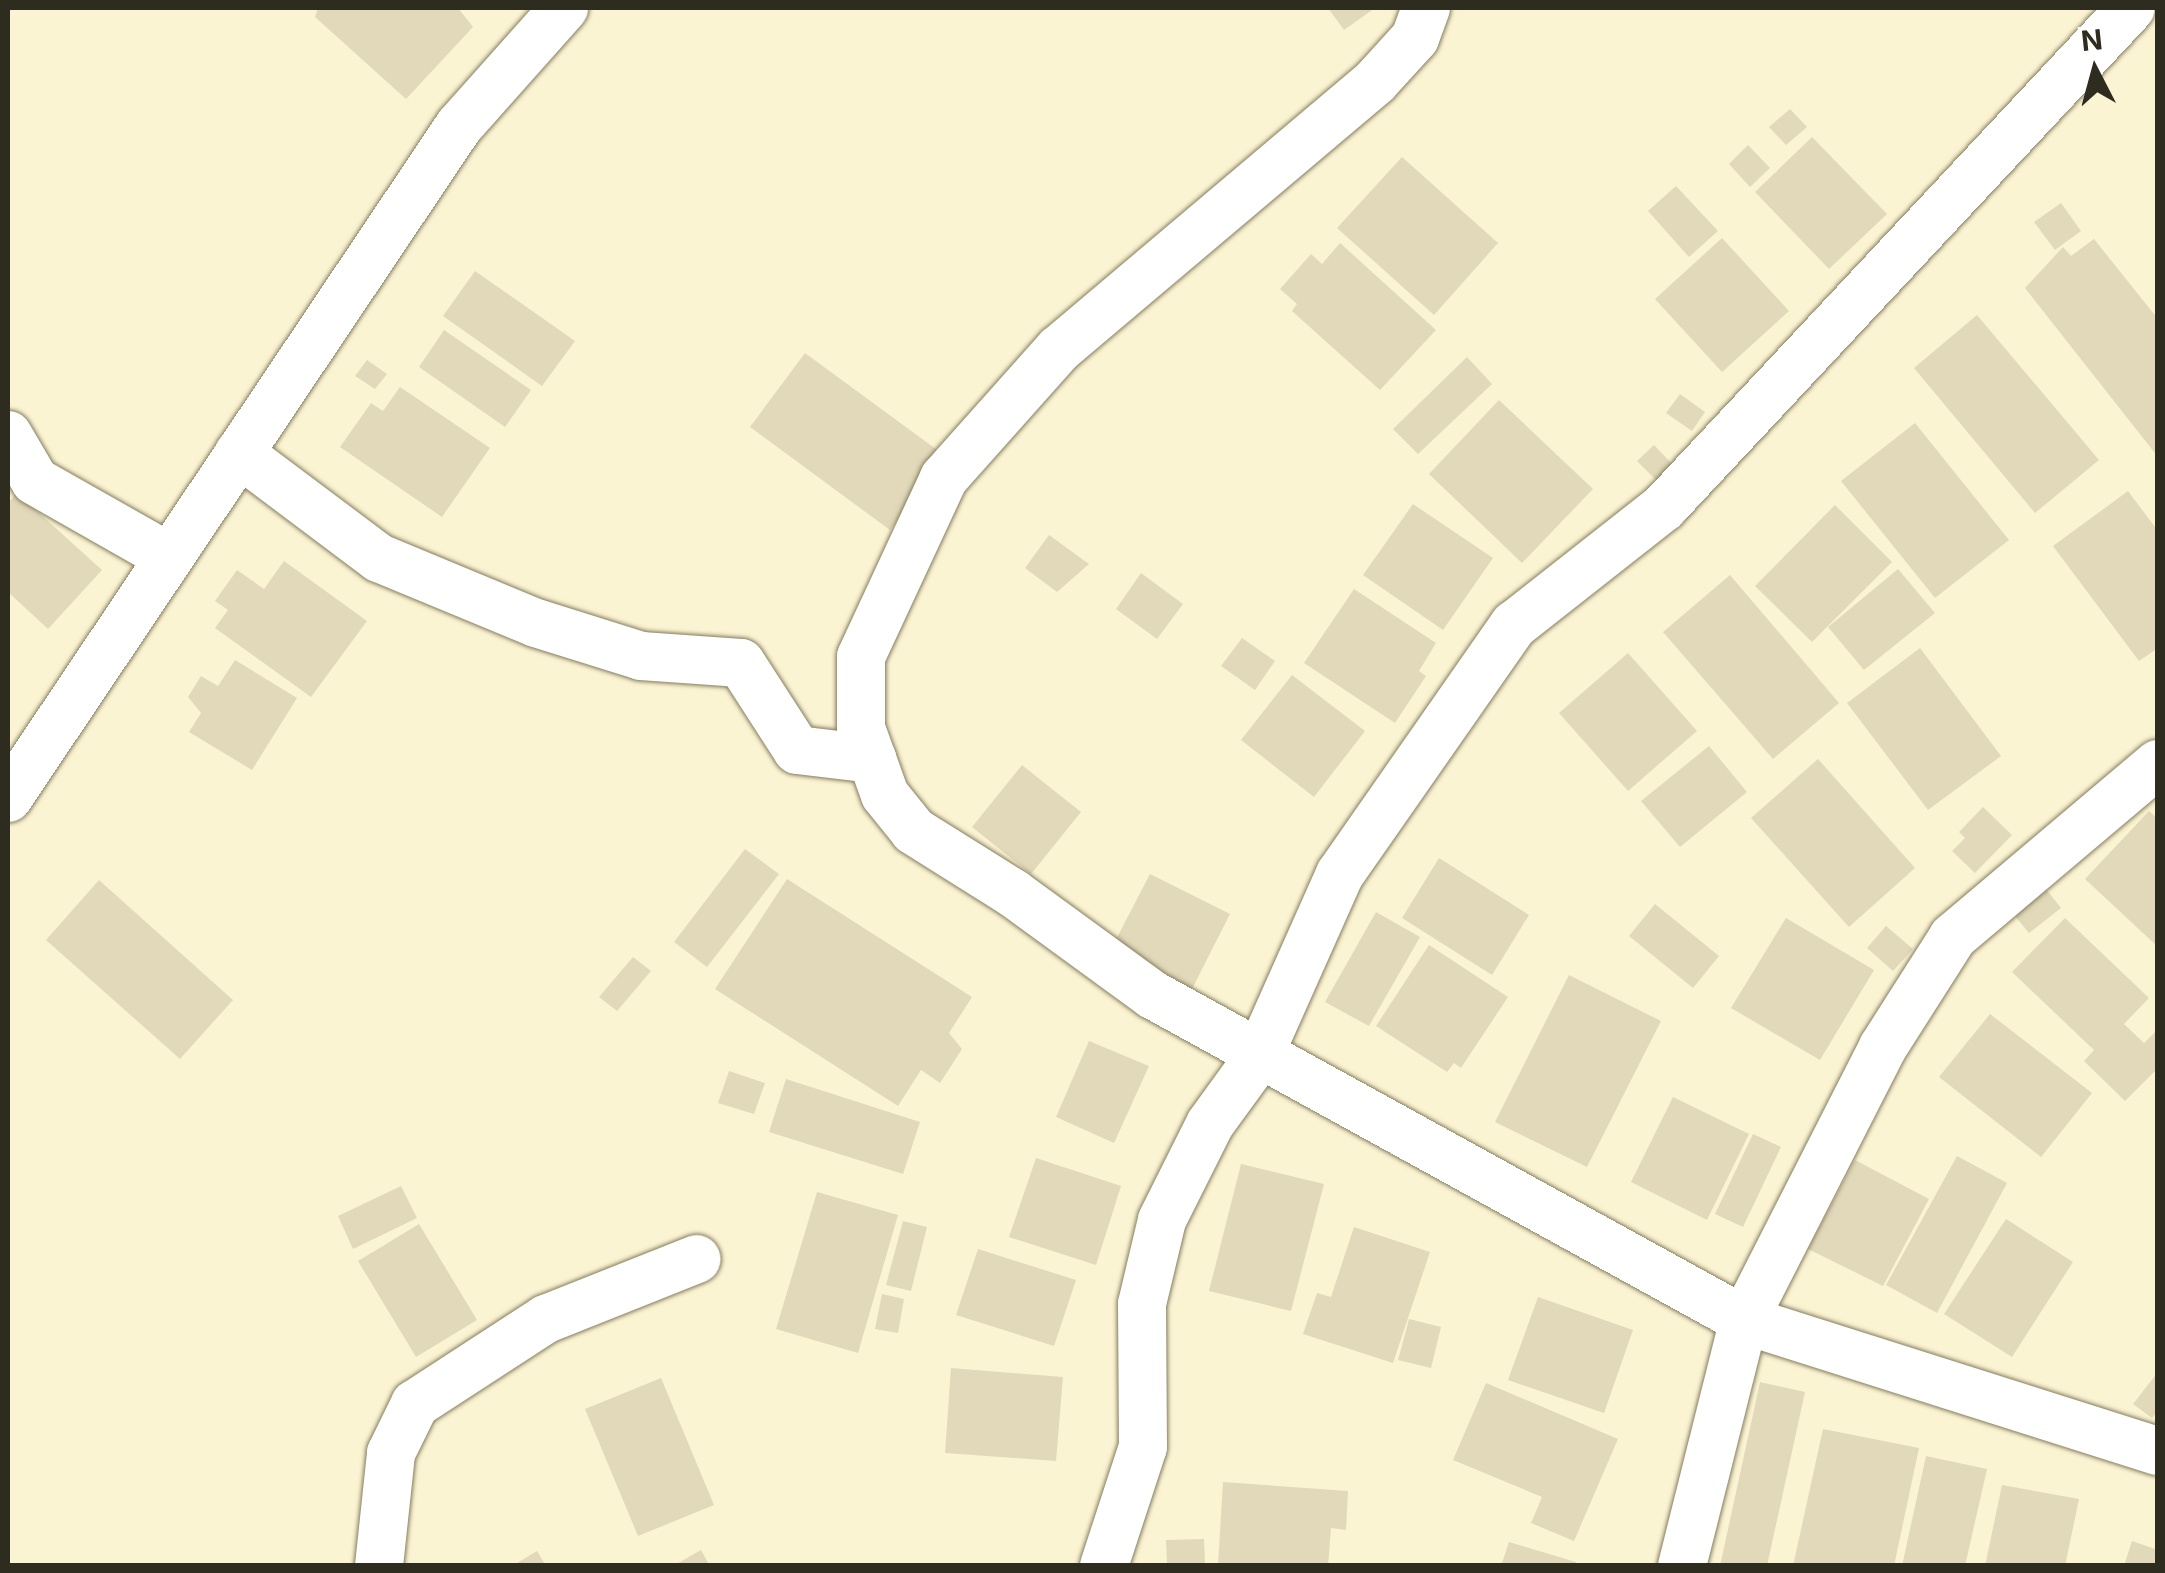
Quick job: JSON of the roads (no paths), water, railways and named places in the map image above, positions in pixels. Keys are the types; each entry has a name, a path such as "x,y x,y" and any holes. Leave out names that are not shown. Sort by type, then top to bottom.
{"street":[{"path":"8,798 459,126 564,8"},
{"path":"1426,8 1415,38 1375,82 1059,349 944,478 861,657 861,728 885,795 914,832 1014,893 1153,995 1258,1058 1744,1320 2158,1451"},
{"path":"1104,1566 1143,1447 1148,1262 1210,1124 1258,1058 1340,874 1514,625 1664,507 2130,8"},
{"path":"8,435 35,481 151,547"},
{"path":"239,453 379,558 536,623 640,656 742,663 797,750 872,759"},
{"path":"1682,1566 1744,1320 1883,1046 1953,937 2158,764"},
{"path":"379,1566 391,1453 415,1404 546,1319 698,1259"}]}
